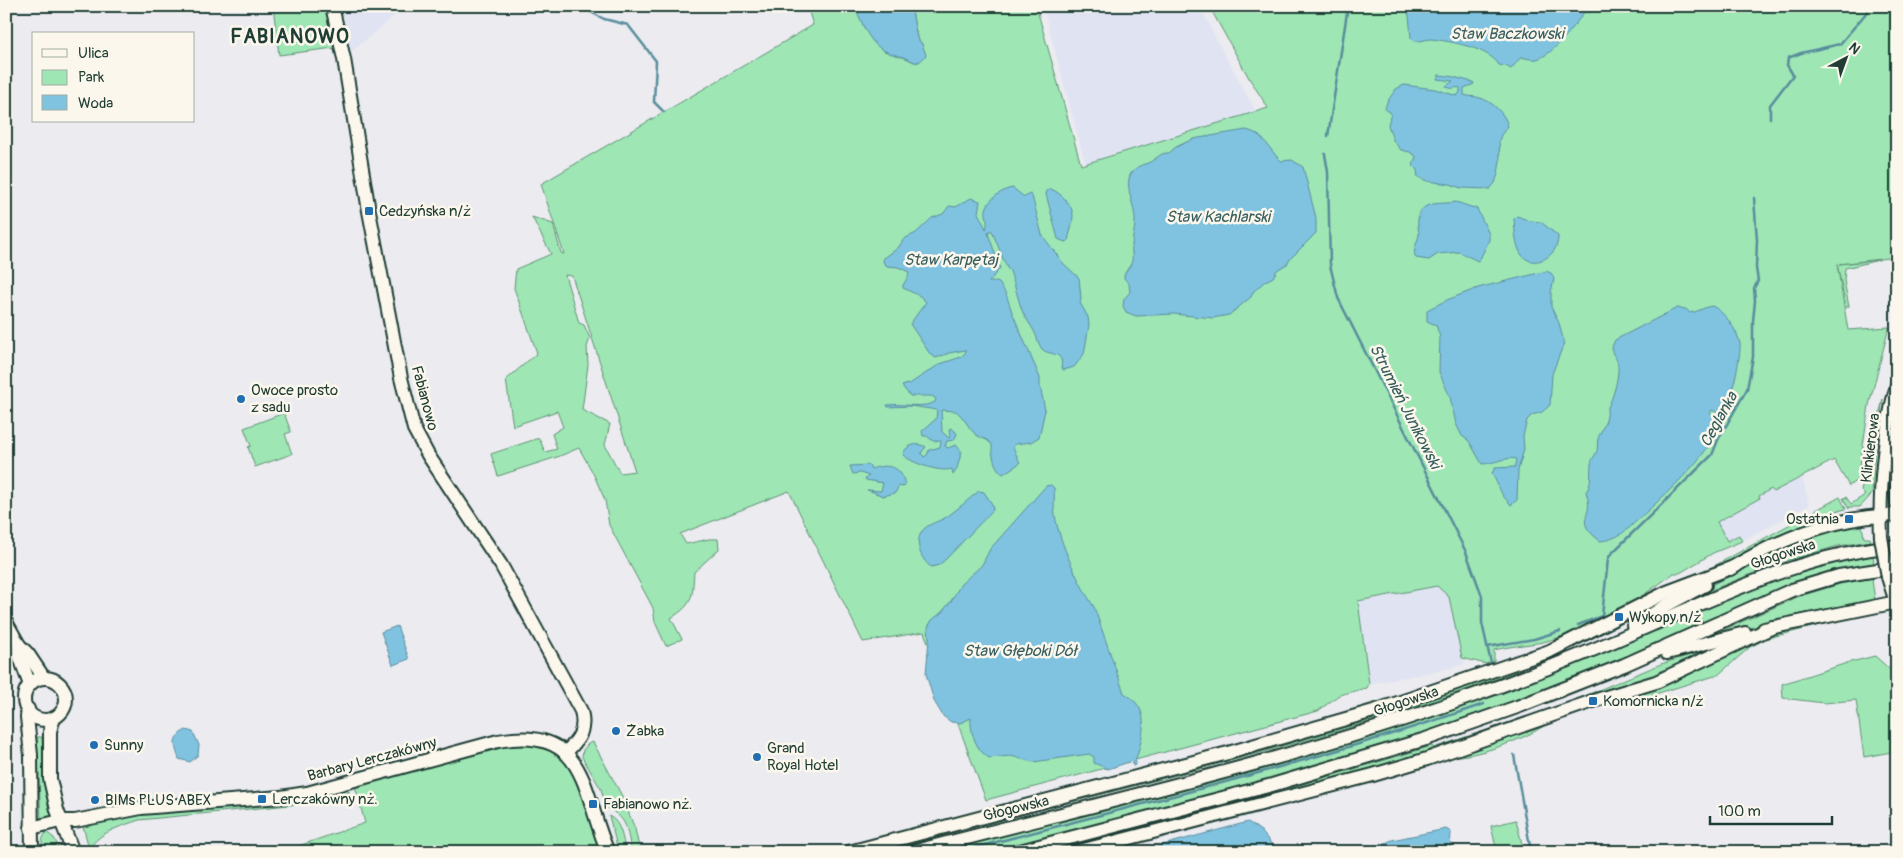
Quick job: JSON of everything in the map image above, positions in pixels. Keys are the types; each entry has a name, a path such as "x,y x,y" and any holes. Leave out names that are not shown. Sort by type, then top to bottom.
{"street":[{"name":"Fabianowo","path":"332,6 344,59 361,173 411,420 418,438 428,455 501,565 581,711 582,734 565,753"},
{"name":"Klinkierowa","path":"1880,515 1891,409 1897,385"},
{"name":"Klinkierowa","path":"1897,478 1897,503"},
{"path":"1605,645 1657,611 1736,566 1805,532 1841,521 1880,515 1897,515"},
{"path":"1624,665 1773,627 1896,603 1888,577 1881,537 1880,515"},
{"name":"Głogowska","path":"912,852 1236,768 1354,735 1462,700 1605,645 1743,585 1791,568 1849,552 1897,546"},
{"name":"Głogowska","path":"849,852 1294,736 1460,683 1550,651 1667,592 1736,566"},
{"path":"1016,852 1272,786 1370,757 1480,721 1624,665 1797,588 1839,576 1897,566"},
{"path":"6,622 19,645 28,654 44,678"},
{"path":"1076,852 1427,759 1671,676 1773,627"},
{"path":"19,645 19,655 30,685"},
{"path":"28,709 40,719 54,718 62,712 65,707 66,697 60,684 53,679 44,678 36,680 30,685 24,696 28,709 27,717 31,755 32,852"},
{"path":"54,718 50,731 50,779 60,821 70,847"},
{"name":"Barbary Lerczakówny","path":"31,828 60,821 75,821 141,808 307,794 512,739 541,741 551,744 565,753 575,764 586,784 608,852"},
{"path":"70,847 75,821"}],"shaded area":[{"path":"341,6 406,6 351,52"},
{"path":"1043,6 1200,6 1258,115 1087,170"},
{"path":"1802,476 1809,505 1742,541 1739,535 1727,542 1716,522 1760,498 1759,496 1771,489 1773,492"},
{"path":"1437,585 1449,596 1464,664 1369,684 1358,601"}],"green space":[{"path":"273,6 325,6 334,48 279,55"},
{"path":"807,6 855,6 865,29 884,51 919,62 922,44 917,38 911,6 1036,6 1081,165 1268,108 1209,6 1897,6 1897,257 1839,264 1879,260 1845,268 1844,280 1849,307 1846,307 1837,264 1848,330 1889,327 1869,405 1858,479 1849,486 1834,460 1773,492 1771,489 1759,496 1760,498 1717,522 1727,541 1739,535 1742,541 1713,553 1680,573 1674,573 1644,595 1595,623 1543,642 1494,650 1494,661 1486,664 1462,658 1449,597 1437,586 1358,601 1369,684 1367,688 1339,695 1318,711 986,800 924,632 863,642 789,491 680,534 686,544 718,539 719,549 694,572 692,594 688,604 671,618 682,639 666,646 655,622 653,608 609,525 605,500 579,448 498,476 491,454 539,438 545,452 557,449 552,434 563,427 557,411 513,426 506,380 537,353 514,288 516,269 551,254 532,217 553,224 561,253 564,254 541,184 813,25","holes":["565,275 572,276 635,471 620,473 605,445 610,424 582,410 588,365 587,347 590,338 584,325 579,323"]},
{"path":"1883,399 1875,451 1872,494 1860,507 1849,507 1849,509 1843,498 1846,497 1851,504 1865,495 1861,491"},
{"path":"284,413 291,432 285,434 292,454 255,467 248,447 251,446 244,428"},
{"path":"1840,497 1846,509 1833,512 1834,514 1692,578"},
{"path":"1859,524 1862,525 1864,538 1870,538 1871,541 1838,546 1779,563 1676,604 1770,554 1817,533"},
{"path":"1873,555 1874,563 1824,573 1790,584 1613,663 1541,692 1424,734 1270,780 993,852 933,852 1535,680 1732,596 1828,563"},
{"path":"1877,577 1872,580 1875,600 1776,621 1697,642 1797,597 1840,584"},
{"path":"1680,592 1567,650 1519,670 1422,705 1223,763 883,852 867,852 1356,721"},
{"path":"1877,610 1878,613 1768,638 1750,647 1718,675 1642,698 1637,696 1686,673 1688,675 1718,658 1765,637"},
{"path":"1723,644 1683,667 1413,758 1057,852 1046,852 1240,801 1432,746 1433,748 1570,702 1661,664"},
{"path":"1875,656 1897,676 1897,751 1864,757 1856,700 1824,703 1783,698 1782,684"},
{"path":"1548,723 1514,741 1486,751 1448,757"},
{"path":"37,737 42,737 44,781 53,820 41,822"},
{"path":"593,742 622,796 635,829 640,852 632,852 623,821 606,807 601,789 582,757 583,750 588,744"},
{"path":"518,743 543,748 556,754 575,773 602,852 281,852 365,823 355,786 482,750"},
{"path":"344,789 350,792 300,804 139,820 101,836 91,846 92,852 90,852 83,826 120,816"},
{"path":"609,816 619,827 626,852 619,852 618,850"},
{"path":"1516,820 1524,852 1497,852 1491,826"},
{"path":"46,832 54,838 61,852 42,852 42,840"}],"water":[{"path":"855,6 911,6 917,38 922,44 926,55 916,62 879,48 866,32"},
{"name":"Staw Baczkowski","path":"1405,6 1593,6 1595,8 1592,12 1584,12 1569,32 1550,52 1537,59 1521,57 1511,69 1499,65 1487,54 1468,46 1431,39 1415,41 1411,38 1408,10"},
{"path":"1439,75 1473,82 1474,84 1464,88 1464,95 1478,97 1489,102 1501,113 1506,121 1508,126 1499,141 1500,161 1498,174 1495,183 1490,189 1461,188 1450,184 1427,181 1418,177 1417,170 1413,166 1416,156 1401,150 1393,140 1388,125 1391,113 1385,109 1387,102 1396,89 1404,85 1435,89 1457,96 1460,88 1446,86 1453,81 1437,79"},
{"name":"Staw Kachlarski","path":"1246,130 1262,138 1281,161 1292,160 1303,167 1316,218 1316,233 1287,264 1277,270 1273,277 1264,282 1253,292 1251,297 1229,315 1213,318 1173,314 1136,316 1126,312 1123,306 1124,299 1130,292 1129,284 1124,278 1132,261 1135,222 1129,188 1131,173 1137,167 1169,153 1176,147 1193,139"},
{"name":"Staw Karpętaj","path":"1013,188 1024,197 1030,194 1032,196 1042,235 1063,263 1079,278 1080,303 1088,317 1089,325 1084,354 1074,367 1064,370 1061,368 1061,358 1042,349 1023,313 1010,271 1007,268 992,231 989,231 988,233 1000,268 989,282 999,283 1006,294 1040,378 1045,410 1039,437 1031,442 1015,444 1013,447 1020,463 1003,474 996,465 992,445 975,434 956,411 941,410 942,432 949,438 949,429 951,428 957,434 954,440 947,441 945,446 948,448 956,445 962,452 953,475 952,469 941,470 926,466 903,455 906,449 912,445 926,447 921,453 924,457 929,450 940,447 941,441 933,441 927,436 923,436 922,431 936,419 937,410 911,406 888,407 887,405 925,405 935,402 936,399 932,396 910,396 902,386 911,383 940,364 961,357 966,352 965,350 949,353 936,358 930,354 910,324 926,302 920,296 903,288 909,272 898,267 887,266 883,262 884,258 898,248 904,239 916,233 932,218 943,214 949,206 956,207 971,198 980,201 978,213 986,229 987,206 1001,192"},
{"path":"1051,189 1059,193 1071,208 1072,222 1068,241 1065,242 1058,239 1046,194"},
{"path":"1456,202 1477,209 1489,234 1489,240 1480,259 1478,261 1459,252 1438,254 1429,260 1416,258 1415,250 1419,235 1418,220 1420,213 1432,204"},
{"path":"1517,216 1530,221 1541,222 1558,236 1554,251 1542,260 1529,260 1523,257 1516,239 1514,219"},
{"path":"1547,271 1552,274 1554,279 1551,292 1551,307 1559,323 1564,343 1552,374 1550,405 1527,420 1523,436 1524,449 1518,470 1517,500 1511,505 1503,496 1492,473 1495,468 1515,467 1516,459 1482,464 1469,441 1462,436 1456,424 1450,397 1439,372 1440,337 1436,325 1427,321 1427,310 1478,288"},
{"path":"1712,306 1730,322 1740,344 1735,378 1727,404 1724,408 1716,412 1712,410 1710,413 1718,422 1716,433 1696,462 1652,507 1622,533 1612,539 1600,541 1591,533 1585,523 1588,508 1586,492 1590,483 1592,461 1597,451 1598,439 1606,421 1607,409 1617,382 1618,366 1612,352 1615,340 1677,308 1686,309 1690,313"},
{"path":"868,465 871,469 883,466 895,468 902,475 905,485 903,487 899,486 895,493 883,496 868,490 881,491 883,483 866,480 869,476 860,473 853,474 850,466"},
{"name":"Staw Głęboki Dół","path":"1051,485 1054,488 1054,512 1057,526 1065,550 1082,587 1094,607 1124,693 1132,698 1141,711 1143,733 1135,765 1133,766 1132,761 1108,769 1094,763 1094,757 1089,754 1033,762 1011,756 989,758 977,746 971,718 960,723 951,722 943,716 934,701 926,674 929,639 928,627 932,620 951,601 961,584 982,565 990,549 1046,486"},
{"path":"979,491 984,492 992,504 993,510 947,558 939,565 931,567 927,564 919,549 918,544 921,533 926,527 948,516"},
{"path":"397,626 409,659 393,665 381,632"},
{"path":"186,730 193,732 199,745 198,755 190,762 179,759 175,746 178,736"},
{"path":"1248,822 1261,831 1278,852 1137,852"},
{"path":"1446,829 1451,832 1450,852 1361,852 1392,840"}],"waterway":[{"path":"579,6 604,19 628,25 656,61 654,102 664,112"},
{"name":"Strumień Junikowski","path":"1328,136 1348,6"},
{"name":"Ceglanka","path":"1770,118 1770,105 1793,75 1787,65 1788,58 1840,44 1872,6"},
{"name":"Strumień Junikowski","path":"1325,154 1328,172 1330,265 1338,298 1466,552 1482,596 1482,623 1491,663"},
{"name":"Ceglanka","path":"1578,625 1602,616 1608,559 1611,554 1712,455 1718,440 1747,389 1753,357 1754,288 1758,281 1754,198"},
{"name":"Ceglanka","path":"1487,647 1534,639 1560,631"},
{"path":"958,852 1288,765 1484,704"},
{"name":"Strumień Junikowski","path":"1514,755 1531,852"}],"place":[{"name":"Cedzyńska n/ż","path":"369,211"},
{"name":"Owoce prosto z sadu","path":"241,399"},
{"name":"Ostatnia","path":"1849,519"},
{"name":"Wykopy n/ż","path":"1619,617"},
{"name":"Komornicka n/ż","path":"1593,701"},
{"name":"Żabka","path":"616,731"},
{"name":"Sunny","path":"94,745"},
{"name":"Grand Royal Hotel","path":"757,757"},
{"name":"Lerczakówny nż.","path":"262,799"},
{"name":"BIMs PLUS ABEX","path":"95,800"},
{"name":"Fabianowo nż.","path":"593,804"}],"district":[{"name":"FABIANOWO","path":"290,36"}]}
